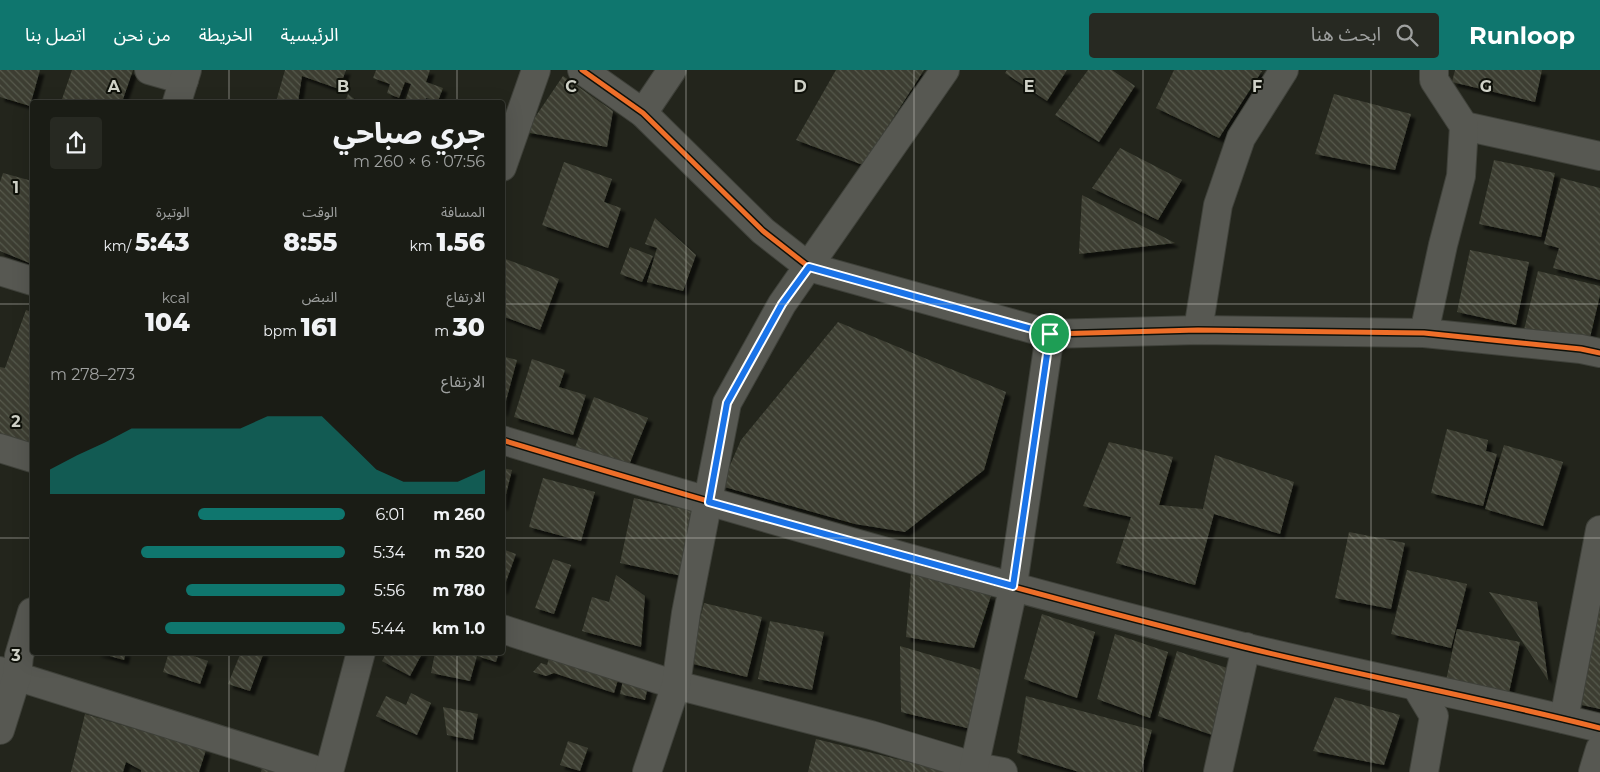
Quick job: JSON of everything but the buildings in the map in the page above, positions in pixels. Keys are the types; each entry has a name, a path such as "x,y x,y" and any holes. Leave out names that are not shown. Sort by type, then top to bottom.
{"street":[{"path":"149,70 183,84"},
{"path":"505,158 536,70"},
{"path":"582,70 643,113 763,231 809,267 1050,334 1198,330 1424,333 1581,349 1600,353"},
{"path":"643,113 672,70"},
{"path":"647,772 676,685 686,613 727,403 782,304 945,70"},
{"path":"1198,330 1218,205 1241,138 1284,70"},
{"path":"1424,333 1443,245 1461,176 1464,126 1428,73"},
{"path":"1464,126 1600,156"},
{"path":"0,271 30,280"},
{"path":"974,769 1013,586 1050,334"},
{"path":"505,441 709,502 1013,586 1246,647 1600,728"},
{"path":"0,448 30,457"},
{"path":"1564,719 1600,530"},
{"path":"0,730 9,674 19,656 30,619"},
{"path":"505,630 676,685 871,735 974,769 1004,772"},
{"path":"1218,772 1246,647"},
{"path":"330,772 360,655"},
{"path":"9,674 322,772"},
{"path":"1416,686 1434,716 1424,772"},
{"path":"1593,772 1600,749"}],"cycle path":[{"path":"582,70 643,113 763,231 809,267 1050,334 1198,330 1424,333 1581,349 1600,353"},
{"path":"505,441 872,548 1058,599 1288,658 1600,728"}],"route":[{"path":"809,267 1050,334 1013,586 709,502 727,403 782,304 809,267"}]}
